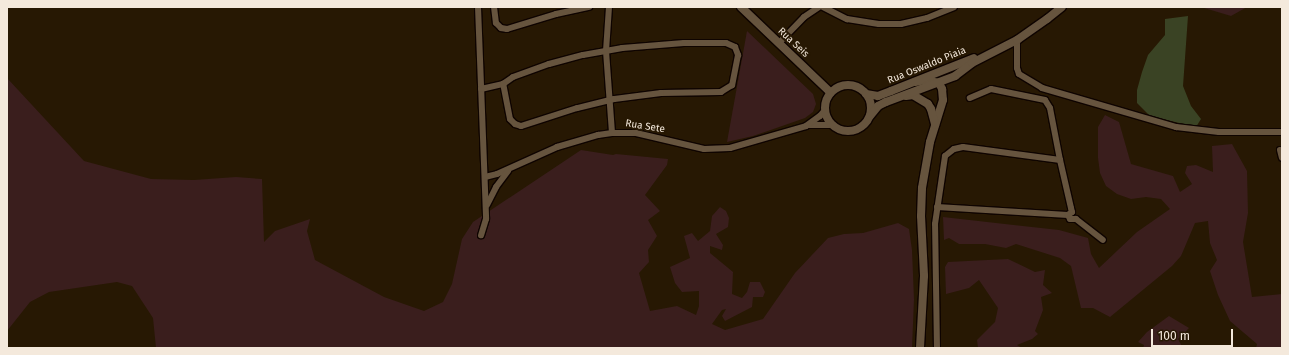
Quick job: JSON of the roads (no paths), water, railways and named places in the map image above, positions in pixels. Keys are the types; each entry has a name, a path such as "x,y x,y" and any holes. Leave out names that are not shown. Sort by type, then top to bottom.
{"street":[{"path":"478,7 486,210 486,220 481,235"},
{"path":"494,7 496,24 501,28 508,30 556,14 589,7"},
{"path":"609,7 606,52 608,101 612,133"},
{"name":"Rua Seis","path":"741,7 831,93"},
{"path":"779,43 804,17 819,7"},
{"path":"823,7 847,20 880,24 901,24 927,18 954,7"},
{"name":"Rua Oswaldo Piaia","path":"870,116 878,106 955,76 972,64 1017,40 1062,7"},
{"path":"1017,40 1017,68 1019,74 1042,88 1176,127 1219,132 1282,132"},
{"path":"481,90 503,84 513,77 549,64 583,55 664,44 726,43 735,47 738,55 732,85 722,92 661,93 608,101 576,108 518,126 510,119 503,84"},
{"name":"Rua Oswaldo Piaia","path":"866,94 878,96 995,51"},
{"path":"920,348 924,276 921,216 922,188 927,157 935,127 943,100 955,76"},
{"path":"915,82 925,80 939,83 942,89 943,100"},
{"path":"842,86 859,88 866,94 871,107 870,116 862,126 854,130 845,131 833,125 827,118 825,110 826,101 831,93 842,86"},
{"path":"970,98 992,89 1045,100 1050,108 1070,214"},
{"path":"899,97 914,95 925,101 931,109 935,127"},
{"name":"Rua Sete","path":"806,126 820,116 825,110"},
{"name":"Rua Sete","path":"485,176 497,174 557,147 598,135 612,133 636,133 713,150 752,143 806,126 833,125"},
{"path":"936,348 935,224 945,156 954,149 963,147 1060,160"},
{"path":"1280,150 1282,158"},
{"path":"486,210 489,198 512,167"},
{"path":"937,207 1077,214 1076,219 1103,240"}]}
